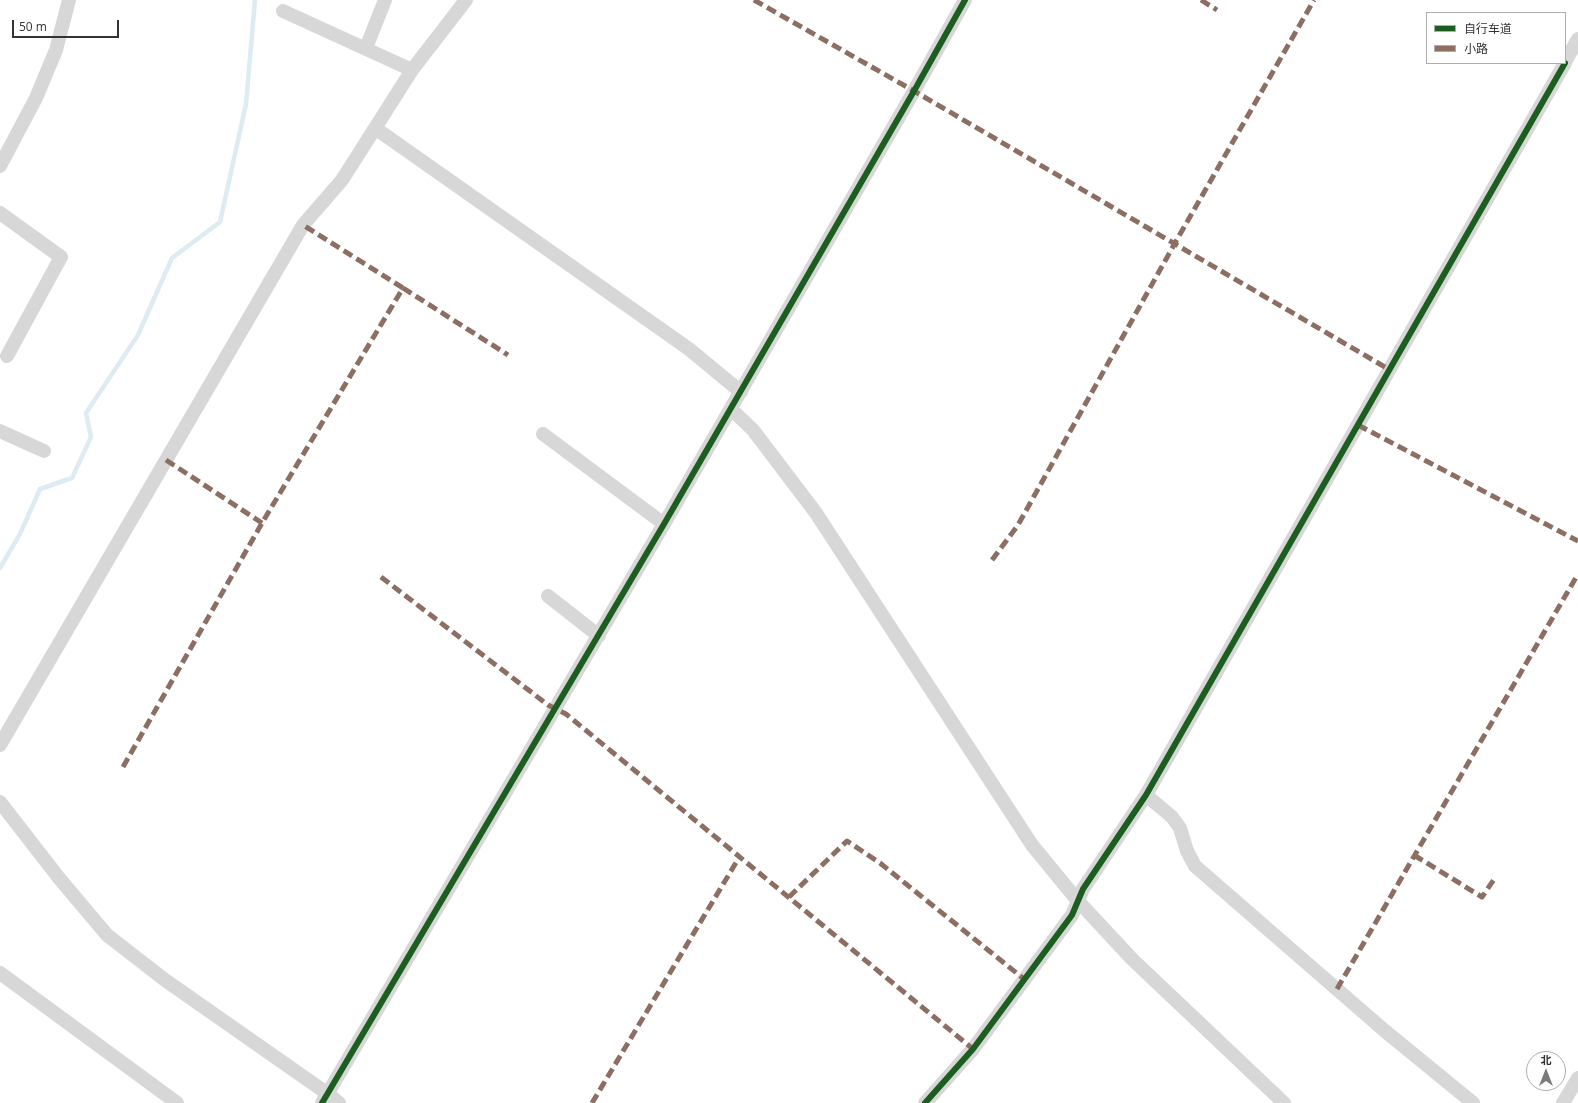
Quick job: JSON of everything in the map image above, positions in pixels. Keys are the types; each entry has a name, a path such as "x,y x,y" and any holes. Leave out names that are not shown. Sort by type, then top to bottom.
{"street":[{"path":"0,166 39,92 56,50 69,0"},
{"path":"366,48 385,0"},
{"path":"0,745 304,225 342,180 412,70 466,0"},
{"path":"0,802 59,878 108,935 165,980 328,1100 741,392 965,0"},
{"path":"283,11 412,70"},
{"path":"1566,61 1578,39"},
{"path":"925,1103 973,1049 1072,915 1083,889 1146,795 1564,64"},
{"path":"375,128 689,349 741,392"},
{"path":"0,213 61,257 7,356"},
{"path":"731,409 753,430 816,513 1032,845 1078,901 1132,959 1284,1103"},
{"path":"0,431 44,451"},
{"path":"542,434 664,524"},
{"path":"548,596 598,636"},
{"path":"1146,795 1172,817 1180,828 1187,851 1195,866 1386,1031 1473,1103"},
{"path":"0,973 177,1103"},
{"path":"1563,1103 1578,1078"}],"waterway":[{"path":"0,568 20,534 40,489 72,478 91,437 86,413 138,335 172,258 220,222 246,104 255,0"}],"marked path":[{"path":"754,0 914,91 1390,370"},
{"path":"1201,0 1217,10"},
{"path":"992,560 1018,525 1175,243 1314,0"},
{"path":"123,767 262,523 403,288 303,225"},
{"path":"403,288 508,355"},
{"path":"1358,425 1578,541"},
{"path":"166,460 262,523"},
{"path":"1337,989 1578,574"},
{"path":"381,577 548,705 566,714 973,1049"},
{"path":"789,897 847,841 880,863 1024,979"},
{"path":"1414,855 1482,897 1495,878"},
{"path":"592,1103 740,856"}],"cycle path":[{"path":"322,1103 664,524 965,0"},
{"path":"925,1103 973,1049 1072,915 1083,889 1146,795 1564,64"}]}
